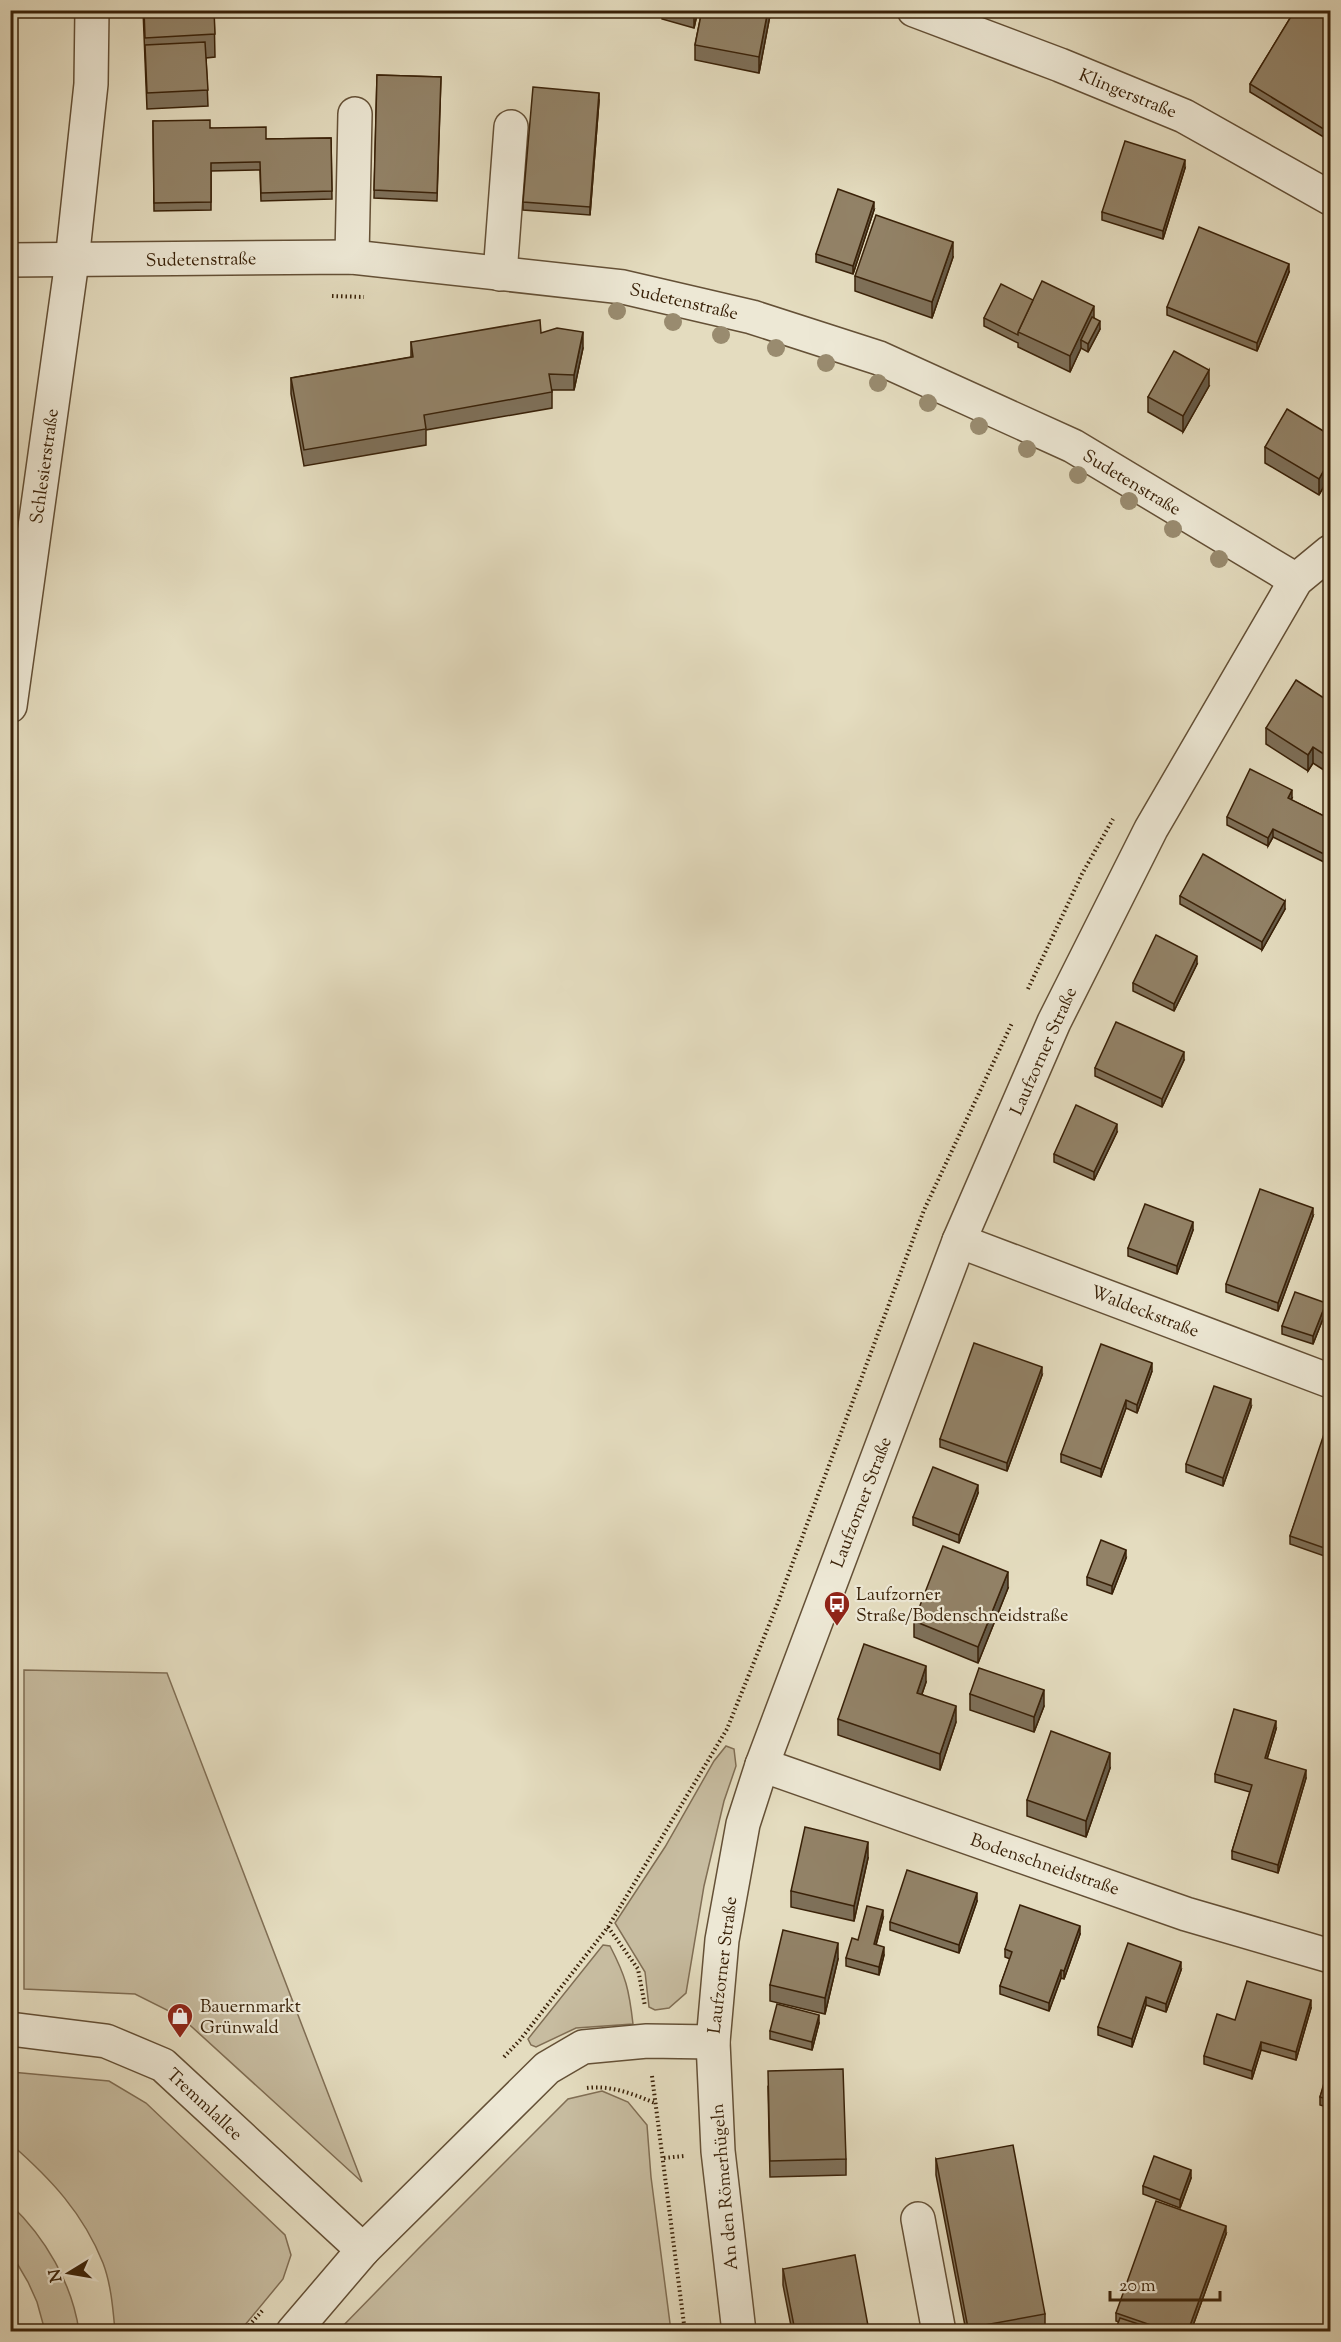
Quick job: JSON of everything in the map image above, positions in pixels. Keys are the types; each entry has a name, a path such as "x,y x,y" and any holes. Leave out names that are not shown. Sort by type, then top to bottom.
{"street":[{"name":"Schlesierstraße","path":"10,706 72,261 91,84 92,10"},
{"name":"Klingerstraße","path":"914,10 1060,65 1184,116 1330,198"},
{"path":"352,257 355,114"},
{"path":"500,273 511,127"},
{"name":"Sudetenstraße","path":"10,260 352,257 623,287 752,316 879,358 1073,446 1296,580"},
{"name":"Laufzorner Straße","path":"293,2331 363,2250 547,2068 583,2046 647,2041 713,2042 722,1940 743,1824 762,1765 959,1241 1054,1022 1151,830 1296,580 1330,552"},
{"name":"Waldeckstraße","path":"959,1241 1330,1381"},
{"name":"Bodenschneidstraße","path":"762,1765 1186,1914 1330,1956"},
{"name":"Tremmlallee","path":"10,2029 106,2041 163,2065 363,2250"},
{"name":"An den Römerhügeln","path":"713,2042 718,2151 739,2331"},
{"path":"918,2219 939,2331"}],"path":[{"path":"329,296 376,298"},
{"path":"1025,995 1082,874 1117,812"},
{"path":"495,2065 520,2040 608,1927 727,1730 777,1605 924,1210 1015,1015"},
{"path":"608,1927 638,1968 645,2001 647,2041 685,2331"},
{"path":"243,2331 267,2306"}],"shaded area":[{"path":"24,1670 167,1673 362,2182 181,2017 135,1994 24,1989"},
{"path":"726,1746 734,1749 736,1766 724,1801 704,1886 686,1993 669,2008 655,2010 649,2007 645,1972 615,1923 665,1847 714,1761"},
{"path":"603,1945 610,1946 620,1966 628,1992 633,2024 576,2028 536,2047 531,2045 528,2039"},
{"path":"11,2072 109,2081 146,2103 285,2235 291,2255 283,2279 240,2331 115,2331 106,2271 86,2228 52,2184 11,2144"},
{"path":"602,2091 628,2102 647,2125 651,2177 671,2331 338,2331 568,2099"},
{"path":"10,2204 35,2231 55,2262 70,2296 79,2331 45,2331 37,2302 11,2253"}],"building":[{"path":"144,10 214,10 215,34 145,38"},
{"path":"702,10 768,10 759,57 695,45"},
{"path":"1295,10 1311,10 1330,22 1330,133 1250,84"},
{"path":"205,42 208,90 147,93 145,45"},
{"path":"377,75 441,77 437,193 374,190"},
{"path":"533,87 599,93 590,207 523,202"},
{"path":"210,120 210,128 266,127 266,139 331,138 332,191 261,193 260,162 211,163 211,202 154,203 153,121"},
{"path":"1125,141 1185,160 1163,231 1102,212"},
{"path":"838,189 874,202 853,266 816,254"},
{"path":"876,215 953,242 932,302 855,276"},
{"path":"1199,227 1289,264 1257,343 1167,307"},
{"path":"1042,281 1094,306 1070,356 1018,332"},
{"path":"1001,284 1033,300 1018,335 984,318"},
{"path":"1092,317 1100,321 1088,344 1081,340"},
{"path":"540,320 541,333 557,328 583,332 574,375 549,374 552,392 424,415 426,429 304,450 291,378 413,357 411,342"},
{"path":"1174,351 1209,370 1183,416 1148,397"},
{"path":"1287,409 1330,435 1330,459 1319,479 1265,447"},
{"path":"1330,638 1330,650 1325,646"},
{"path":"1296,680 1330,702 1330,758 1313,747 1308,755 1266,728"},
{"path":"1250,769 1292,790 1288,798 1330,819 1330,857 1273,829 1268,838 1227,817"},
{"path":"1203,854 1285,901 1262,942 1180,896"},
{"path":"1156,935 1197,956 1174,1004 1133,983"},
{"path":"1116,1022 1184,1052 1162,1099 1095,1068"},
{"path":"1076,1105 1117,1124 1094,1172 1054,1154"},
{"path":"1330,1179 1330,1194 1326,1192"},
{"path":"1260,1189 1313,1208 1278,1303 1226,1284"},
{"path":"1145,1204 1193,1222 1177,1266 1128,1248"},
{"path":"1295,1292 1326,1303 1313,1336 1282,1326"},
{"path":"974,1343 1042,1367 1007,1463 940,1439"},
{"path":"1101,1344 1152,1363 1137,1405 1126,1400 1101,1469 1061,1454"},
{"path":"1214,1386 1251,1399 1223,1478 1186,1464"},
{"path":"1328,1422 1330,1423 1330,1550 1290,1536"},
{"path":"933,1467 978,1485 959,1535 913,1517"},
{"path":"1101,1540 1126,1550 1112,1586 1087,1577"},
{"path":"943,1546 1008,1572 978,1647 914,1621"},
{"path":"864,1644 926,1666 917,1693 956,1706 940,1754 838,1719"},
{"path":"979,1668 1044,1690 1034,1717 970,1694"},
{"path":"1234,1709 1276,1721 1265,1758 1306,1770 1278,1865 1232,1851 1252,1785 1215,1774"},
{"path":"1051,1731 1110,1753 1086,1821 1027,1800"},
{"path":"805,1827 868,1842 854,1906 791,1891"},
{"path":"907,1870 977,1893 959,1945 890,1922"},
{"path":"1020,1905 1080,1926 1064,1971 1061,1970 1049,2003 1000,1986 1012,1952 1005,1949"},
{"path":"867,1906 883,1910 874,1944 884,1947 879,1967 846,1958 852,1938 858,1940"},
{"path":"783,1930 838,1943 825,1998 770,1985"},
{"path":"1128,1943 1181,1962 1166,2004 1146,1997 1132,2039 1098,2027"},
{"path":"1247,1981 1311,2000 1296,2052 1261,2042 1252,2071 1204,2056 1217,2014 1235,2020"},
{"path":"777,2004 819,2015 812,2042 770,2031"},
{"path":"843,2069 846,2159 770,2161 768,2071"},
{"path":"1328,2069 1330,2069 1330,2100 1320,2097"},
{"path":"1013,2145 1045,2314 968,2328 936,2159"},
{"path":"1154,2156 1191,2170 1180,2200 1143,2186"},
{"path":"1156,2201 1226,2226 1188,2331 1168,2331 1116,2313"},
{"path":"855,2255 869,2331 795,2331 783,2269"},
{"path":"1120,2318 1157,2330 1115,2331"}],"place":[{"name":"Laufzorner Straße/Bodenschneidstraße","path":"837,1627"},
{"name":"Bauernmarkt Grünwald","path":"180,2039"}]}
